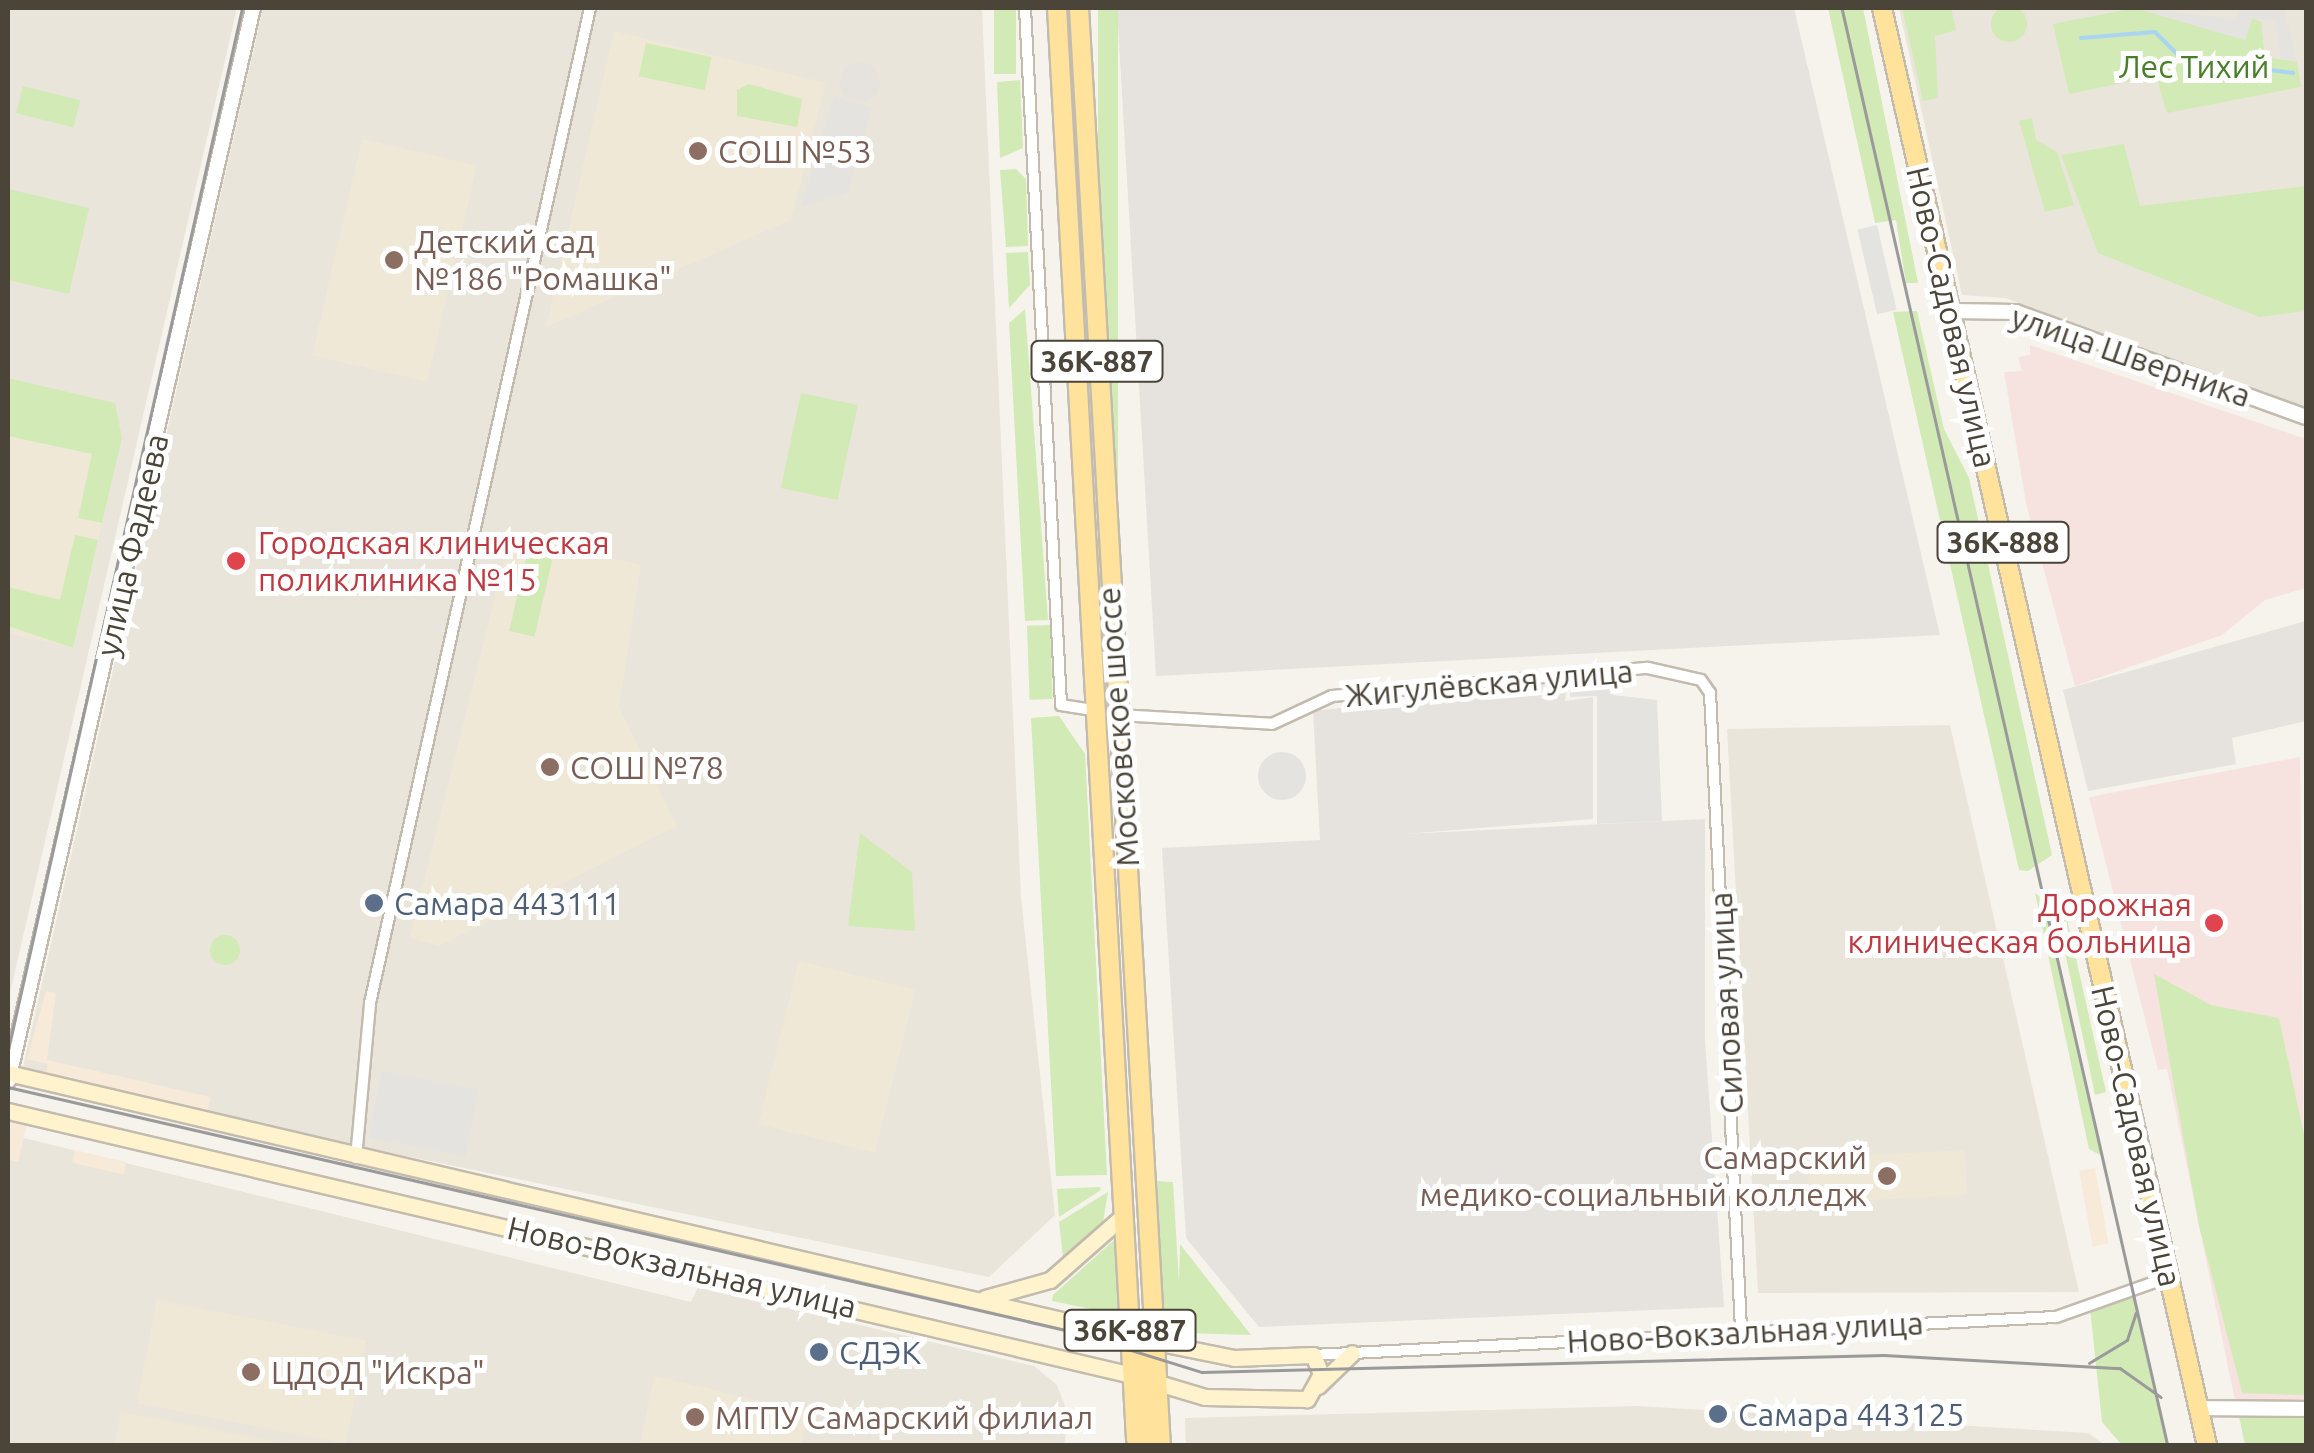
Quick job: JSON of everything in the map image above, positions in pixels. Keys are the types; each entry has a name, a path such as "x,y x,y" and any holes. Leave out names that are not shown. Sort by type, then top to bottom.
{"main road":[{"name":"Московское шоссе","path":"1057,8 1105,712 1148,1446"},
{"name":"Московское шоссе","path":"1067,8 1129,1210 1143,1339"},
{"name":"Московское шоссе","path":"1079,8 1105,712"},
{"name":"Ново-Садовая улица","path":"1882,8 1954,311 2208,1446"},
{"name":"Ново-Вокзальная улица","path":"8,1076 1143,1339 1234,1358 1313,1356"},
{"name":"Ново-Вокзальная улица","path":"8,1111 1145,1379 1256,1400 1307,1399 1318,1386"},
{"name":"36К-887","path":"975,1300 1050,1280 1129,1210"},
{"path":"1318,1386 1351,1354"},
{"path":"1313,1356 1318,1386"},
{"name":"Московское шоссе","path":"1136,1446 1145,1379"},
{"name":"Московское шоссе","path":"1145,1379 1161,1446"}],"street":[{"name":"улица Фадеева","path":"8,1076 253,8"},
{"path":"356,1158 370,1003 590,8"},
{"path":"1024,8 1061,704 1105,712"},
{"name":"улица Шверника","path":"1954,311 2016,312 2306,417"},
{"name":"Жигулёвская улица","path":"1105,712 1272,724 1332,696 1648,668 1701,680"},
{"name":"Силовая улица","path":"1701,680 1710,694 1741,1330"},
{"name":"Ново-Вокзальная улица","path":"1313,1356 1741,1330 2056,1317 2170,1278"},
{"path":"2199,1408 2306,1409"}],"shaded area":[{"path":"8,8 237,8 8,1002"},
{"path":"263,8 982,8 1021,897 1055,1215 989,1277 21,1076"},
{"path":"1117,8 1794,8 1940,635 1156,676"},
{"path":"1899,8 2306,8 2306,409 2005,298 1962,295"},
{"path":"2135,8 2236,19 2240,8 2284,8 2297,62 2281,58 2275,21 2252,18 2245,40"},
{"name":"СОШ №53","path":"614,31 826,83 791,220 546,327"},
{"path":"860,62 874,68 880,82 874,96 860,102 846,96 840,82 846,68"},
{"path":"834,96 872,108 847,194 801,206"},
{"name":"Детский сад №186 \"Ромашка\"","path":"362,139 477,166 427,382 312,355"},
{"path":"1877,225 1897,310 1877,314 1858,229"},
{"path":"2030,345 2306,439 2306,588 2265,600 2222,635 2075,686 2026,503 2004,372 2022,371 2018,357 2030,355"},
{"path":"8,378 115,403 122,438 73,648 8,633"},
{"name":"СОШ №78","path":"511,534 641,565 619,707 677,826 439,946 410,938"},
{"path":"2306,621 2306,721 2232,738 2236,764 2088,791 2063,690"},
{"path":"1612,678 1613,695 1657,700 1662,821 1597,824 1597,696 1570,697 1570,683"},
{"path":"1567,683 1565,701 1593,697 1593,819 1405,834 1705,819 1705,1041 1724,1307 1259,1327 1186,1238 1162,848 1320,840 1313,711"},
{"path":"1950,725 2079,1292 1758,1293 1727,729"},
{"path":"1282,752 1299,759 1306,776 1299,793 1282,800 1265,793 1258,776 1265,759"},
{"path":"2300,757 2306,1402 2235,1401 2167,1069 2158,1070 2089,797"},
{"path":"799,961 915,990 875,1153 758,1124"},
{"path":"46,991 56,993 47,1060 211,1097 206,1115 46,1075 48,1064 27,1059"},
{"path":"382,1071 478,1090 465,1156 369,1138"},
{"path":"8,1120 27,1125 18,1162 8,1159"},
{"path":"8,1134 691,1302 698,1287 1034,1366 1057,1385 1069,1417 1064,1445 8,1445"},
{"path":"75,1150 127,1162 124,1175 72,1163"},
{"name":"Самарский медико-социальный колледж","path":"1965,1150 1967,1195 1810,1203 1807,1158"},
{"path":"2095,1168 2108,1244 2093,1247 2079,1171"},
{"name":"ЦДОД \"Искра\"","path":"157,1300 366,1341 346,1444 137,1403"},
{"path":"655,1376 809,1412 801,1445 639,1445"},
{"path":"1637,1406 2088,1433 2105,1445 1186,1445 1185,1418"},
{"path":"121,1412 292,1445 114,1445"}],"green space":[{"path":"2009,6 2022,11 2027,24 2022,37 2009,42 1996,37 1991,24 1996,11"},
{"path":"994,8 1016,8 1016,74 994,74"},
{"path":"1098,8 1118,8 1118,593 1098,593"},
{"path":"1828,8 1863,8 1918,283 1906,283 1896,220 1875,223"},
{"path":"1902,8 1951,8 1956,30 1935,36 1938,98 1923,101"},
{"name":"Лес Тихий","path":"2135,8 2245,40 2252,18 2261,22 2265,57 2297,62 2301,87 2167,113 2156,76 2069,94 2053,24"},
{"path":"646,43 712,57 704,90 639,76"},
{"path":"1020,80 1023,148 1000,158 997,82"},
{"path":"749,84 802,99 797,127 737,116 737,90"},
{"path":"23,86 80,100 73,127 16,113"},
{"path":"2032,118 2036,140 2057,152 2074,205 2045,212 2019,121"},
{"path":"2124,144 2140,206 2306,186 2306,311 2259,317 2098,253 2061,155"},
{"path":"1016,169 1026,179 1028,246 1006,247 1000,170"},
{"path":"8,189 89,208 69,294 8,280"},
{"path":"1028,252 1030,285 1009,308 1006,253"},
{"path":"1025,309 1048,620 1025,621 1009,323"},
{"path":"1917,311 1944,429 1969,478 2052,855 2028,871 2019,870 1893,312"},
{"path":"8,378 115,403 122,438 102,523 78,518 92,454 8,436"},
{"path":"801,393 858,405 838,500 781,488"},
{"path":"75,535 98,540 73,648 8,626 8,587 60,600"},
{"path":"527,554 552,560 535,637 509,631"},
{"path":"1050,625 1053,699 1030,700 1027,626"},
{"path":"1059,716 1085,754 1107,1175 1056,1176 1031,718"},
{"path":"860,833 912,872 915,931 848,926"},
{"path":"2052,890 2064,905 2106,1092 2095,1095"},
{"path":"2035,893 2046,902 2102,1156 2089,1149"},
{"path":"225,935 236,939 240,950 236,961 225,965 214,961 210,950 214,939"},
{"path":"2154,974 2211,1005 2279,1018 2306,1144 2306,1395 2242,1393 2199,1226"},
{"path":"1157,1181 1173,1182 1179,1283 1180,1244 1251,1335 1182,1333 1181,1318 1162,1317"},
{"path":"1057,1189 1101,1190 1059,1217"},
{"path":"1108,1192 1103,1222 1063,1258 1059,1222"},
{"path":"1114,1240 1120,1315 1052,1301 1053,1295"},
{"path":"2124,1290 2135,1299 2168,1445 2122,1445 2102,1422 2090,1308"},
{"path":"2237,1407 2306,1409 2306,1445 2245,1445"}],"waterway":[{"path":"2081,38 2155,32 2183,60 2293,73"}],"tram line":[{"path":"8,1050 242,8"},
{"path":"1842,8 2168,1446"},
{"path":"8,1087 1070,1331 1202,1372 1884,1355 2120,1368 2161,1397"},
{"path":"2089,1363 2127,1340 2136,1313"}],"place":[{"name":"СОШ №53","path":"698,151"},
{"name":"Детский сад №186 \"Ромашка\"","path":"394,260"},
{"name":"Городская клиническая поликлиника №15","path":"236,561"},
{"name":"СОШ №78","path":"550,767"},
{"name":"Самара 443111","path":"374,903"},
{"name":"Дорожная клиническая больница","path":"2214,923"},
{"name":"Самарский медико-социальный колледж","path":"1887,1176"},
{"name":"СДЭК","path":"819,1352"},
{"name":"ЦДОД \"Искра\"","path":"251,1372"},
{"name":"Самара 443125","path":"1718,1414"},
{"name":"МГПУ Самарский филиал","path":"695,1417"}]}
